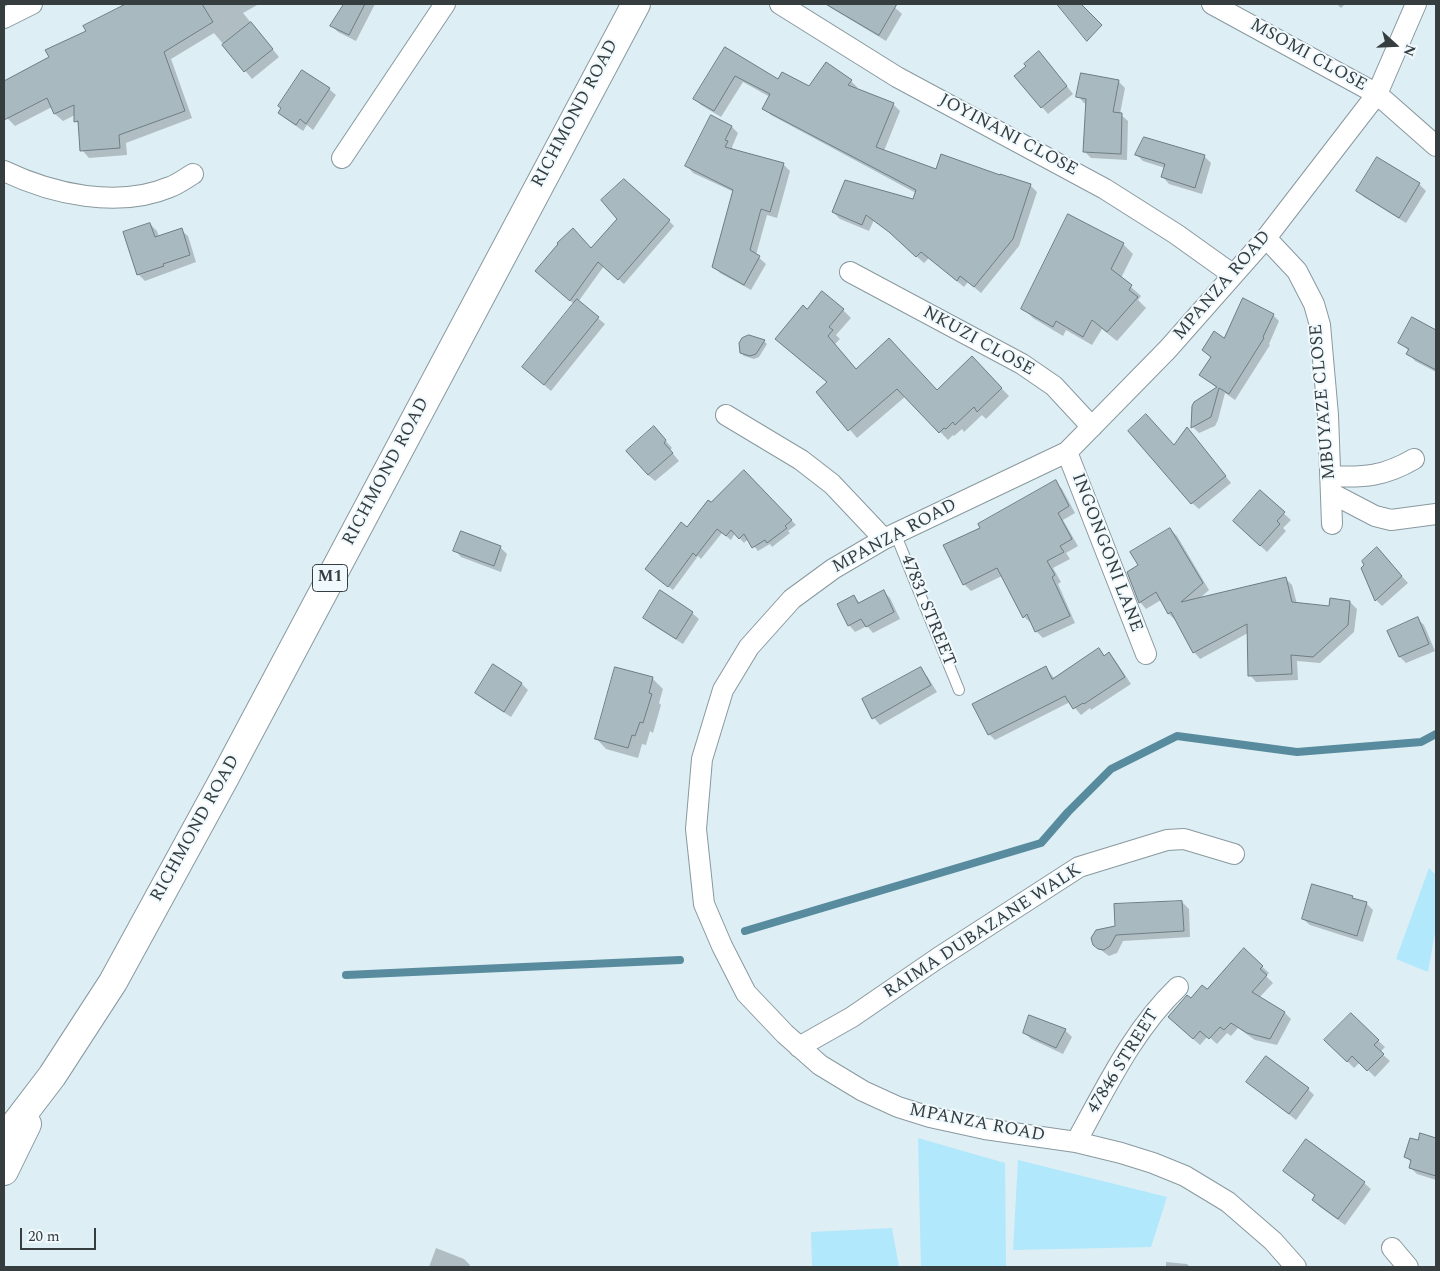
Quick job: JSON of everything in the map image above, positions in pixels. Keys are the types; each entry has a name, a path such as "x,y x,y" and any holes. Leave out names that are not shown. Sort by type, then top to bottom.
{"highway":[{"name":"RICHMOND ROAD","path":"4,1139 52,1076 113,982 220,786 636,4"},
{"path":"4,1171 52,1076"}],"street":[{"path":"4,18 32,4"},
{"path":"342,158 445,4"},
{"name":"JOYINANI CLOSE","path":"780,4 897,77 1105,189 1176,234 1232,274"},
{"name":"MSOMI CLOSE","path":"1212,4 1377,94 1436,146"},
{"name":"MPANZA ROAD","path":"1296,1267 1273,1241 1228,1202 1185,1176 1121,1153 1076,1142 985,1129 898,1108 863,1091 820,1065 785,1034 746,993 722,946 704,904 696,829 702,759 723,690 749,647 792,599 833,569 890,536 1067,452 1168,349 1232,274 1266,238 1377,94 1416,4"},
{"path":"4,171 28,182 54,190 103,198 137,196 169,188 193,174"},
{"name":"MBUYAZE CLOSE","path":"1266,238 1297,271 1314,304 1320,325 1328,415 1332,524"},
{"name":"NKUZI CLOSE","path":"850,272 1022,364 1054,386 1092,427"},
{"path":"726,415 801,460 832,484 890,536"},
{"name":"INGONGONI LANE","path":"1067,452 1146,654"},
{"path":"1331,485 1390,472 1414,459"},
{"path":"1331,485 1375,516 1391,520 1436,514"},
{"name":"RAIMA DUBAZANE WALK","path":"799,1047 852,1017 938,958 1079,867 1166,840 1184,839 1234,854"},
{"name":"47846 STREET","path":"1076,1142 1136,1036 1160,1004 1178,987"},
{"path":"1392,1248 1408,1267"}],"lane":[{"name":"47831 STREET","path":"890,536 959,690"}],"shaded area":[{"path":"1429,868 1436,875 1436,927 1428,972 1396,959"},
{"path":"918,1138 1005,1163 1006,1267 921,1267"},
{"path":"1018,1160 1167,1197 1151,1247 1013,1250"},
{"path":"892,1228 899,1267 812,1267 811,1232"}],"building":[{"path":"126,4 202,4 213,22 164,52 185,111 119,135 120,148 80,151 78,121 74,122 74,105 54,114 47,98 4,120 4,81 49,57 45,50 86,31 83,26"},
{"path":"344,4 365,4 349,35 330,26"},
{"path":"826,4 897,4 879,35"},
{"path":"1057,4 1081,4 1102,25 1087,41"},
{"path":"251,22 273,49 244,72 222,45"},
{"path":"725,47 778,79 782,72 809,86 826,62 852,80 848,85 894,103 876,147 936,169 941,154 1031,184 1013,239 974,287 960,276 957,281 921,252 916,257 889,232 866,215 862,225 832,212 845,180 913,199 916,190 762,109 770,94 735,76 714,111 693,99"},
{"path":"1039,51 1067,86 1041,108 1014,76"},
{"path":"302,70 330,88 306,124 300,119 296,125 278,113 281,108 278,106"},
{"path":"1081,73 1119,80 1113,112 1122,113 1121,154 1083,152 1086,99 1076,97"},
{"path":"711,115 732,126 725,140 728,141 725,147 784,163 770,212 761,209 750,250 760,256 744,285 712,267 733,190 685,166"},
{"path":"1144,137 1205,155 1195,188 1161,177 1165,164 1135,155"},
{"path":"1377,157 1420,183 1399,218 1356,191"},
{"path":"624,179 670,220 618,280 598,262 570,301 535,271 557,243 573,228 591,248 617,219 601,200"},
{"path":"1068,214 1124,243 1111,269 1132,285 1129,290 1138,297 1107,332 1092,320 1083,337 1056,321 1053,327 1021,309"},
{"path":"150,223 155,237 182,228 190,255 137,275 123,232"},
{"path":"822,291 844,309 829,327 833,330 828,336 856,369 889,338 937,390 972,356 1002,388 977,412 974,407 955,425 953,422 939,433 897,389 848,431 816,392 827,382 775,339 803,305 807,309"},
{"path":"1243,298 1274,314 1264,338 1229,394 1219,388 1211,417 1191,428 1192,406 1194,402 1217,387 1199,375 1211,357 1202,350 1214,331 1224,338"},
{"path":"577,299 599,317 544,385 522,367"},
{"path":"1412,317 1436,330 1436,370 1406,354 1409,349 1398,343"},
{"path":"749,335 765,340 756,354 750,356 740,353 739,343 742,338"},
{"path":"1146,414 1174,445 1187,427 1226,476 1191,504 1128,431"},
{"path":"654,426 666,440 664,443 673,453 648,475 626,451"},
{"path":"744,470 792,520 785,526 787,528 767,543 765,540 752,548 744,534 739,539 731,530 726,536 717,529 696,556 693,553 668,587 645,569 681,522 687,527 708,500 711,502"},
{"path":"1056,480 1069,506 1058,513 1072,539 1060,546 1064,552 1047,561 1055,575 1052,577 1070,616 1035,632 1027,614 1023,618 997,568 963,585 943,545 980,528 978,524"},
{"path":"1260,490 1285,512 1277,521 1280,524 1260,546 1233,521"},
{"path":"1170,528 1203,583 1181,602 1286,577 1292,602 1329,606 1330,598 1350,601 1348,625 1313,657 1291,655 1292,674 1248,676 1247,624 1193,653 1171,612 1168,614 1156,592 1139,603 1127,572 1138,565 1130,552"},
{"path":"461,531 501,546 494,566 453,551"},
{"path":"1377,547 1402,576 1375,601 1361,568 1364,565 1362,561"},
{"path":"660,590 693,612 676,639 643,618"},
{"path":"884,590 894,612 866,627 861,619 848,626 837,604 854,595 858,603"},
{"path":"1418,617 1429,644 1399,657 1387,631"},
{"path":"1099,648 1104,656 1109,652 1125,677 1084,704 1073,709 1065,696 988,735 972,704 1046,666 1052,679"},
{"path":"493,664 522,683 504,712 475,693"},
{"path":"615,667 653,677 649,693 652,694 643,723 640,722 635,736 632,735 628,748 595,739"},
{"path":"921,667 931,685 872,719 862,699"},
{"path":"1312,884 1367,902 1357,936 1302,919"},
{"path":"1182,901 1184,931 1116,935 1110,946 1104,950 1098,949 1093,945 1091,938 1096,930 1115,926 1114,904"},
{"path":"1244,948 1263,966 1260,969 1267,975 1252,992 1285,1012 1270,1039 1247,1033 1231,1023 1224,1030 1220,1027 1209,1039 1200,1031 1193,1039 1168,1017 1187,995 1191,998 1202,985 1207,989"},
{"path":"1351,1013 1379,1040 1374,1045 1384,1054 1367,1071 1352,1056 1347,1062 1324,1040"},
{"path":"1029,1015 1066,1029 1056,1048 1023,1033"},
{"path":"1266,1056 1309,1088 1289,1114 1246,1082"},
{"path":"1420,1133 1436,1138 1436,1176 1409,1168 1411,1160 1404,1157 1410,1138 1418,1140"},
{"path":"1306,1139 1365,1182 1338,1219 1312,1200 1315,1195 1283,1171"}],"waterway":[{"path":"745,931 1041,843 1068,812 1111,769 1177,736 1297,752 1421,742 1436,734"},
{"path":"346,975 680,960"}]}
